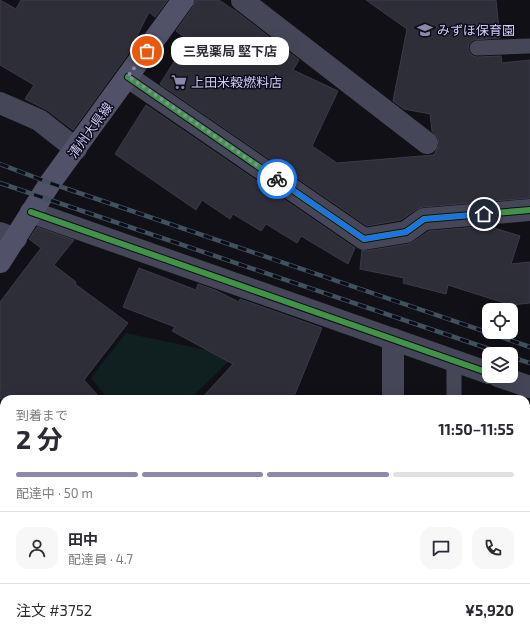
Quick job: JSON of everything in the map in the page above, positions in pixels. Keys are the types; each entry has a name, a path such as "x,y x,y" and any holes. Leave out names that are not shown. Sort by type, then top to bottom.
{"main road":[{"name":"清州大県線","path":"0,262 8,236 31,212 50,183 183,0"}],"street":[{"path":"242,0 427,143"},
{"path":"128,76 364,239 406,232 424,219 530,210"},
{"path":"0,103 39,120 76,148"},
{"path":"31,212 482,370"},
{"path":"392,395 393,339"},
{"path":"518,383 530,387"},
{"path":"530,580 530,643"}],"lane":[{"path":"477,48 530,46"},
{"path":"454,360 454,395"}],"shaded area":[{"path":"126,333 234,356 194,395 105,395 91,378"}],"building":[{"path":"0,0 16,9 21,0 168,0 155,17 149,12 128,54 73,130 47,110 25,99 34,85 0,65"},
{"path":"195,0 219,0 299,60 293,70 338,91 312,146 337,163 434,155 439,145 438,138 432,131 430,114 404,109 393,101 407,29 366,0 496,0 500,38 473,40 469,44 468,49 473,56 477,57 501,56 502,63 530,60 530,198 423,207 417,209 401,220 367,226 160,84 188,40 176,31 193,7"},
{"path":"146,105 355,248 348,264 301,236 297,243 266,224 261,231 233,214 230,219 202,200 196,210 115,154"},
{"path":"488,226 520,236 511,264 530,262 530,303 518,304 518,303 505,303 448,285 446,294 403,283 404,278 360,269 362,250 366,251 408,244 429,231"},
{"path":"37,227 74,240 54,265 76,282 75,284 128,323 84,380 97,395 0,395 0,302 41,248 29,239"},
{"path":"139,268 196,290 198,284 215,290 239,302 240,299 322,328 295,395 205,395 233,364 172,331 175,327 123,307"}],"railway":[{"path":"0,164 50,183 530,347"},
{"path":"0,183 483,347"},
{"path":"518,359 530,363"}],"cycle path":[{"path":"128,77 364,239 406,232 424,219 530,210"},
{"path":"31,212 482,371"}],"way so far":[{"path":"147,51 128,76 277,179"}],"place":[{"name":"みずほ保育園","path":"425,30"},
{"name":"三晃薬局 堅下店","path":"147,51"},
{"name":"上田米穀燃料店","path":"179,82"}],"route":[{"path":"277,179 364,239 406,232 424,219 484,214"}]}
